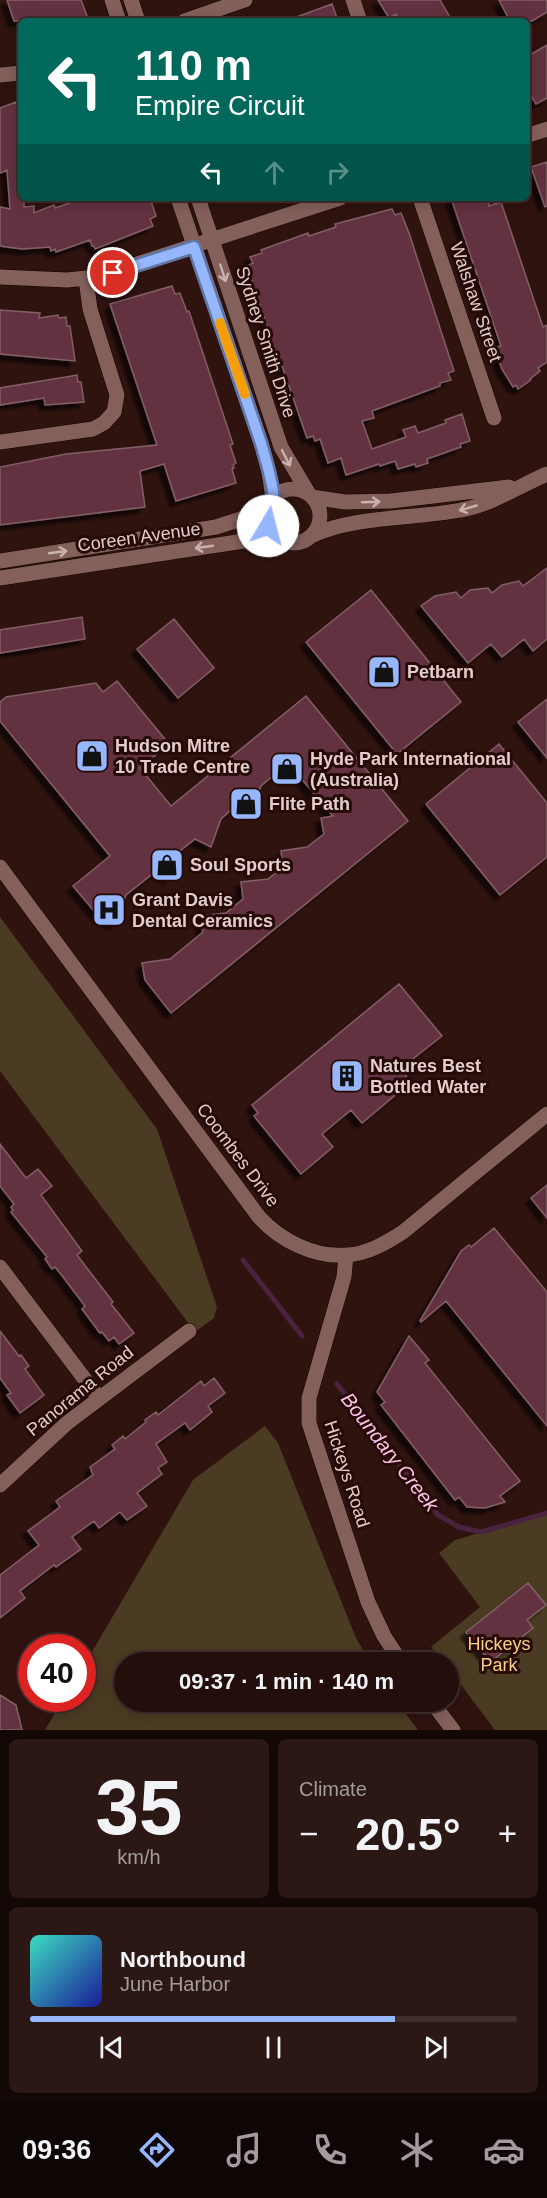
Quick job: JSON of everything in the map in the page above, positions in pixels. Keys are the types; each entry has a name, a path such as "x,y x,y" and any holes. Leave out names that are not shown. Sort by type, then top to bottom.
{"street":[{"path":"112,0 118,18"},
{"path":"131,0 137,18"},
{"path":"193,18 245,0"},
{"path":"353,0 359,18"},
{"path":"0,75 18,74"},
{"path":"530,135 547,129"},
{"name":"Sydney Smith Drive","path":"179,201 261,443 269,472 271,502"},
{"name":"Sydney Smith Drive","path":"199,201 281,447 311,495"},
{"path":"0,277 86,279 113,273 331,201"},
{"name":"Walshaw Street","path":"421,201 494,418"},
{"path":"0,442 93,429 104,423 114,412 117,395 90,309 86,279"},
{"path":"521,486 391,501 345,501 311,495 294,489 279,493 271,502 267,512 268,526 283,541 298,542 326,528 465,510 491,500 547,474"},
{"path":"311,495 320,516 319,524 311,536"},
{"name":"Coreen Avenue","path":"0,561 142,540 223,525 244,518 271,502"},
{"name":"Coreen Avenue","path":"0,578 244,541 283,541"},
{"name":"Coombes Drive","path":"0,867 259,1217 269,1228 296,1244 311,1250 346,1256 385,1244 403,1232 547,1114"},
{"name":"Hickeys Road","path":"346,1256 344,1277 309,1398 309,1423 368,1602 394,1652"},
{"path":"0,1267 99,1398"},
{"name":"Panorama Road","path":"0,1485 61,1428 189,1331"},
{"path":"439,1712 453,1730"}],"green space":[{"path":"0,917 157,1129 217,1307 214,1318 195,1332 0,1071"},
{"path":"265,1426 278,1443 356,1638 364,1652 114,1652 114,1712 404,1712 418,1730 45,1730 56,1712 96,1712 96,1645 193,1480"},
{"name":"Hickeys Park","path":"547,1513 547,1730 495,1730 459,1682 459,1652 435,1652 431,1647 480,1607 439,1553 455,1540"}],"building":[{"path":"7,0 81,0 88,18 18,18 18,21 14,21"},
{"path":"378,0 440,0 450,18 398,18 396,14 389,18"},
{"path":"499,0 547,0 547,12 532,21 530,18 508,18"},
{"path":"332,4 337,18 294,18"},
{"path":"547,45 547,98 536,104 532,97 530,98 530,55"},
{"path":"16,102 18,108 18,201 24,201 24,207 34,206 34,213 54,205 55,208 75,201 151,201 156,216 150,219 153,226 95,249 90,240 56,252 55,249 51,251 50,247 22,249 0,246 0,207 10,209 7,170 0,173 0,108"},
{"path":"547,162 547,206 545,207 531,167"},
{"path":"452,201 488,201 489,206 501,202 543,327 547,325 547,362 538,368 540,371 531,380 518,389 516,385 513,387 502,369 494,348 501,346"},
{"path":"392,209 395,215 401,213 409,233 454,371 448,373 451,380 440,383 440,386 372,411 374,418 362,421 372,449 406,437 403,430 415,426 418,433 446,423 445,420 462,414 470,441 460,444 461,447 427,459 428,463 416,467 415,464 398,469 395,461 346,475 341,458 328,463 320,439 315,441 313,436 307,438 247,266 253,263 250,257 262,253 261,250 308,233 309,236 336,227 335,224"},
{"path":"172,286 175,294 180,293 187,312 189,311 233,444 230,445 236,463 232,469 236,483 176,501 164,464 140,471 145,507 0,525 0,467 66,454 157,445 110,304"},
{"path":"0,310 40,313 39,318 58,315 59,318 66,317 67,326 70,326 75,361 0,354"},
{"path":"77,375 78,382 81,382 84,402 45,405 44,398 0,405 0,388"},
{"path":"547,568 547,639 533,651 524,639 502,657 491,644 468,663 421,606 435,596 456,592 461,598 470,590 488,588 492,593 502,585 519,581 523,586"},
{"name":"Petbarn","path":"371,590 461,702 397,754 306,642"},
{"path":"82,617 85,639 0,653 0,630"},
{"path":"174,619 214,668 178,698 137,649"},
{"path":"117,681 169,744 140,768 171,806 306,696 408,821 171,1013 145,980 142,963 170,959 203,932 200,916 226,913 243,899 241,882 268,879 283,867 281,851 307,847 324,834 321,818 333,816 294,770 291,780 276,773 261,786 251,814 234,807 221,819 211,847 195,839 180,851 170,879 155,872 126,895 115,924 99,917 73,886 110,856 0,721 0,702 6,697 96,683 103,692"},
{"path":"547,699 547,758 518,722"},
{"path":"499,744 547,803 547,857 500,895 426,804"},
{"name":"Natures Best Bottled Water","path":"399,984 442,1036 400,1069 411,1082 362,1123 351,1110 322,1134 333,1147 301,1174 254,1116 258,1113 252,1105"},
{"path":"0,1144 26,1178 38,1169 52,1186 41,1195 82,1251 77,1255 134,1333 119,1344 114,1337 109,1341 102,1332 100,1333 82,1309 85,1306 55,1267 52,1269 45,1259 47,1257 11,1212 14,1204 0,1186"},
{"path":"547,1185 547,1218 531,1198"},
{"path":"494,1228 547,1292 547,1426 446,1301 420,1321 461,1251 469,1245 471,1247"},
{"path":"0,1331 29,1366 25,1369 44,1395 20,1413 7,1395 11,1393 0,1378"},
{"path":"409,1336 429,1360 425,1363 520,1481 500,1496 505,1502 485,1508 467,1507 459,1497 455,1500 381,1405 385,1402 377,1392"},
{"path":"214,1378 225,1393 208,1406 212,1412 190,1430 185,1423 156,1444 167,1462 158,1468 162,1474 137,1493 147,1506 127,1520 120,1512 99,1528 94,1521 72,1537 81,1549 56,1567 54,1565 20,1591 25,1598 0,1618 0,1575 39,1545 28,1531 60,1507 56,1501 93,1475 90,1467 115,1449 112,1445 123,1436 125,1439 146,1422 145,1420 156,1412 158,1415 201,1381 204,1386"},
{"path":"528,1583 546,1605 527,1620 533,1628 492,1661 466,1632"},
{"path":"0,1695 16,1705 22,1730 0,1730"}],"waterway":[{"name":"Boundary Creek","path":"243,1260 302,1336"},
{"name":"Boundary Creek","path":"337,1384 438,1515 459,1527 481,1532 547,1513"}],"slow traffic":[{"path":"220,323 245,394"}],"place":[{"name":"Petbarn","path":"384,672"},
{"name":"Hudson Mitre 10 Trade Centre","path":"92,756"},
{"name":"Hyde Park International (Australia)","path":"287,769"},
{"name":"Flite Path","path":"246,804"},
{"name":"Soul Sports","path":"167,865"},
{"name":"Grant Davis Dental Ceramics","path":"109,910"},
{"name":"Natures Best Bottled Water","path":"347,1076"}],"route":[{"path":"113,273 194,247 269,472 273,499 267,512 268,526"}]}
